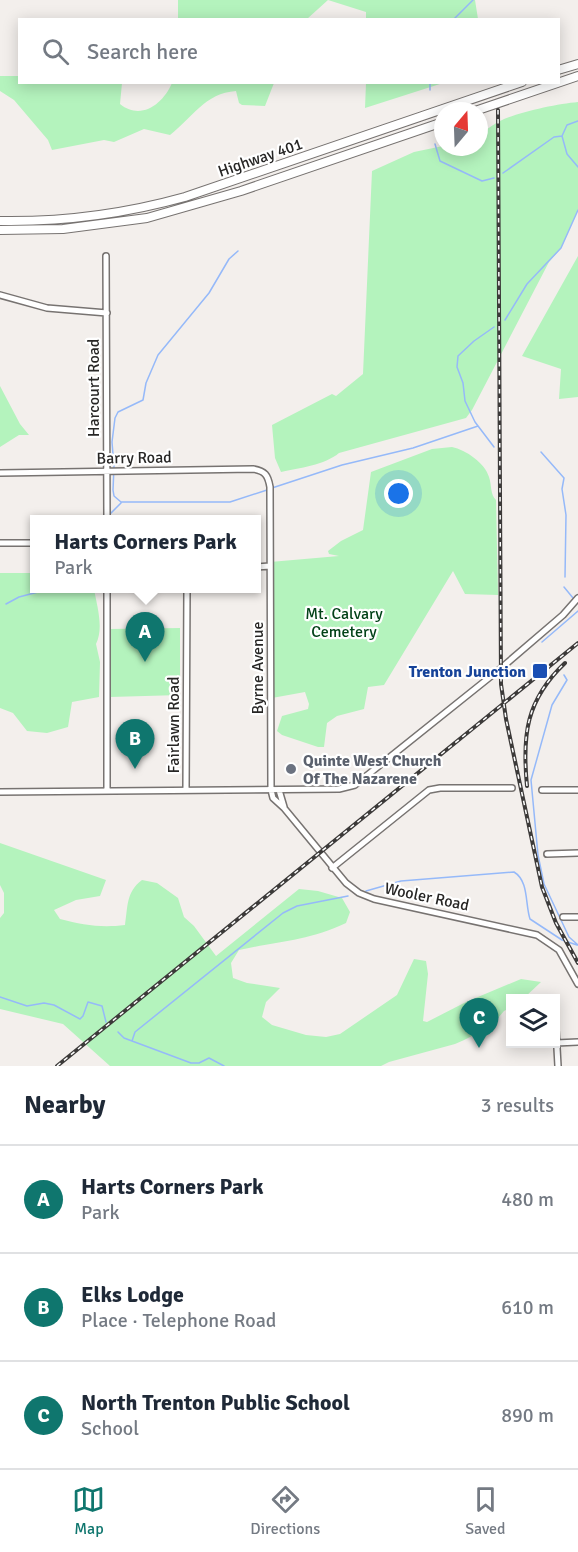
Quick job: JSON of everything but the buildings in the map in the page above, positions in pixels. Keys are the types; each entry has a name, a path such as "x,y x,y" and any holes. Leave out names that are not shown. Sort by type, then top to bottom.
{"highway":[{"path":"560,69 578,64"},
{"path":"560,82 578,76"},
{"name":"Highway 401","path":"0,221 39,221 100,216 149,207 517,84"},
{"path":"488,106 554,84"},
{"name":"Highway 401","path":"0,230 63,229 147,218 241,191 434,125"}],"street":[{"name":"Harcourt Road","path":"106,256 107,515"},
{"path":"0,296 47,308 107,313"},
{"name":"Barry Road","path":"0,473 253,469 262,470 267,474"},
{"name":"Byrne Avenue","path":"267,474 270,487 270,790"},
{"path":"0,543 30,543"},
{"path":"261,567 270,566"},
{"path":"107,593 107,791"},
{"name":"Fairlawn Road","path":"186,790 187,593"},
{"path":"0,792 339,789 355,786 500,669 563,615 578,598"},
{"path":"332,868 429,790 512,788"},
{"name":"Wooler Road","path":"270,790 273,798 352,889 374,899 537,935 558,950 578,984"},
{"name":"Wooler Road","path":"279,790 284,808"},
{"path":"542,790 578,790"},
{"path":"547,854 578,853"},
{"path":"563,917 578,917"},
{"path":"560,1043 578,1042"},
{"path":"556,1048 558,1066"}],"green space":[{"path":"178,0 328,0 308,18 178,18"},
{"path":"328,0 475,0 478,18 366,18 366,12"},
{"path":"0,76 18,76 18,84 122,84 120,104 136,111 150,108 157,103 172,84 274,84 265,106 242,105 239,103 236,91 225,93 207,101 170,135 144,129 114,142 104,140 52,150 48,140 14,100 0,91"},
{"path":"366,84 440,84 365,108"},
{"path":"578,102 578,210 561,248 549,262 466,418 339,453 312,466 281,472 275,458 272,425 332,394 336,396 363,374 372,171 414,152 434,148 434,156 488,156 488,128 517,115"},
{"path":"578,256 578,397 559,399 561,369 522,356"},
{"path":"0,386 20,424 29,435 19,435 0,447"},
{"name":"Mt. Calvary Cemetery","path":"452,447 474,458 484,467 489,477 496,500 498,595 465,594 453,571 384,685 368,687 364,709 337,716 327,723 324,747 282,735 277,731 282,716 308,709 309,704 305,692 272,698 270,562 339,556 329,554 328,551 341,541 363,530 371,472 432,449"},
{"path":"0,573 30,573 30,593 95,593 100,624 96,644 100,662 99,697 72,702 68,727 47,733 27,731 13,713 0,708"},
{"path":"180,628 180,695 110,697 110,629"},
{"path":"0,843 106,880 100,896 76,900 54,910 60,919 108,926 125,925 130,895 142,880 157,883 178,898 184,917 194,926 216,956 299,889 318,891 342,898 350,912 346,923 306,937 239,950 231,963 233,978 247,983 280,988 266,1002 262,1017 272,1025 306,1035 326,1037 340,1034 397,995 414,959 426,961 428,974 423,1021 427,1022 466,1002 521,979 541,982 528,994 506,994 506,1010 487,1031 455,1044 381,1066 110,1066 63,1024 0,1009 0,918 4,913 4,893 0,885"}],"waterway":[{"path":"455,18 473,0"},
{"path":"430,84 430,90"},
{"path":"578,121 567,125 562,136 567,154 578,167"},
{"path":"503,173 554,137 562,136"},
{"path":"439,156 440,161 482,181 494,178"},
{"path":"505,320 527,284 561,248 578,210"},
{"path":"238,251 229,259 209,293 158,355 146,383 143,400 118,412 112,442 113,490 114,496 121,502 230,502 267,490"},
{"path":"494,327 458,356 457,367 463,383 465,401 475,422 494,447"},
{"path":"272,488 342,465 413,448 478,426"},
{"path":"541,452 564,478 562,489 566,515 565,577"},
{"path":"109,515 121,503"},
{"path":"564,587 573,598"},
{"path":"6,604 34,593"},
{"path":"542,642 578,611"},
{"path":"564,675 567,680 552,705 531,780 538,855 544,884 569,937 578,945"},
{"path":"366,891 401,881 514,872 522,881 530,919 562,940 577,945"},
{"path":"132,1041 135,1032 283,913 297,906 348,896"},
{"path":"0,997 27,1006 44,1003 54,1005 80,1019 88,1002 102,1006 106,1022"},
{"path":"118,1032 124,1038 191,1063 199,1063 209,1058 224,1066"}],"railway":[{"path":"498,110 501,684 506,719 542,887 556,923 578,963"},
{"path":"57,1066 578,643"},
{"path":"527,786 525,750 529,719 542,691 565,663"}],"place":[{"name":"Harts Corners Park","path":"145,662"},
{"name":"Trenton Junction","path":"540,671"},
{"name":"Elks Lodge","path":"135,769"},
{"name":"Quinte West Church Of The Nazarene","path":"291,769"},
{"name":"North Trenton Public School","path":"479,1048"}]}
